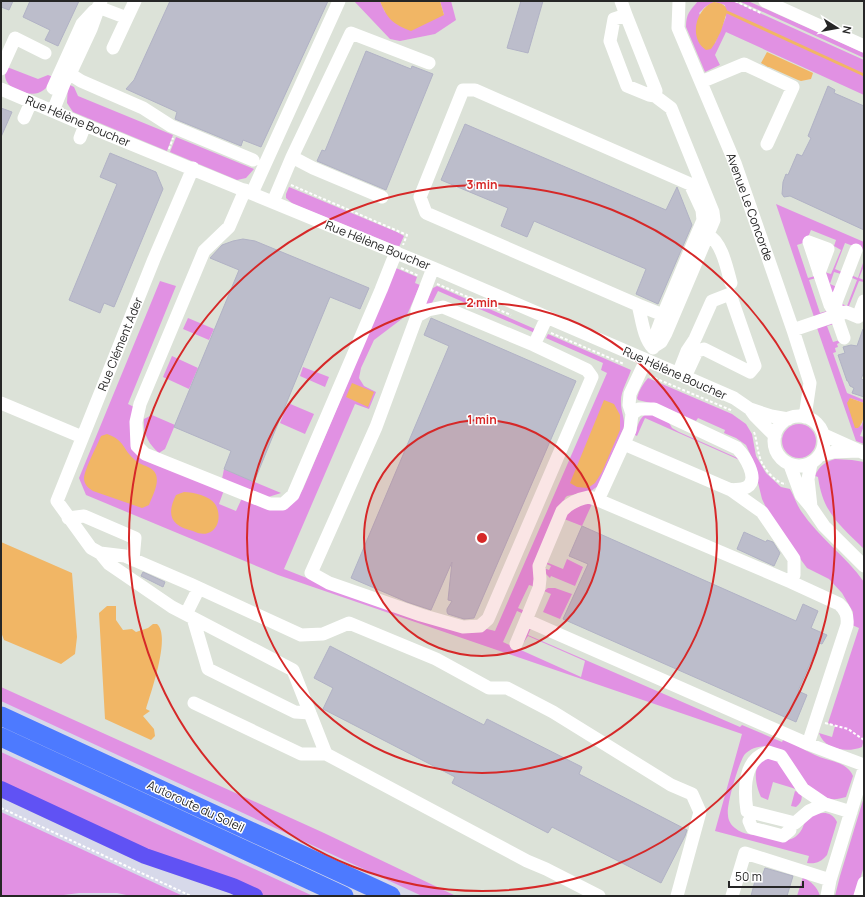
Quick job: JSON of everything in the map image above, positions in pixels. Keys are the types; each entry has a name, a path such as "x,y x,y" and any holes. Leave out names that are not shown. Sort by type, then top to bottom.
{"highway":[{"name":"Autoroute du Soleil","path":"1,716 391,896"},
{"name":"Autoroute du Soleil","path":"1,738 344,896"}],"main road":[{"path":"1,789 145,856 233,886 255,896"},
{"path":"1,797 130,856 230,896"}],"street":[{"path":"113,48 135,1"},
{"path":"339,1 248,192 229,227 204,251 140,404 136,422 138,446 145,454 152,457 270,504 283,504 293,496 396,252"},
{"path":"621,1 656,92 655,96"},
{"path":"678,1 683,1"},
{"name":"Avenue Le Concorde","path":"678,1 678,28 735,163 810,383 805,417"},
{"path":"765,1 793,7 864,46"},
{"path":"100,4 127,18"},
{"path":"48,109 70,74 91,29 100,4"},
{"path":"48,109 82,24 100,4"},
{"path":"626,15 614,19 610,41 627,86 648,95 655,96 671,108 714,212 714,220 666,333 661,342 653,348"},
{"path":"273,202 292,157 351,33 429,63"},
{"path":"1,69 15,38 45,53"},
{"path":"701,82 744,64 793,87 767,144"},
{"path":"70,74 81,81 143,108 171,126 254,160"},
{"name":"Rue Hélène Boucher","path":"1,89 434,268 544,322 644,364 681,375 734,398 750,409 771,416 788,419 799,416 805,417"},
{"path":"598,500 630,430 632,414 629,405 630,394 653,348 662,315 702,220 702,210 690,184 475,90 463,90 420,197 426,212 662,315"},
{"path":"24,118 31,102"},
{"path":"80,138 85,125"},
{"path":"292,157 313,168 382,197"},
{"name":"Rue Clément Ader","path":"68,518 57,501 150,257 193,168"},
{"path":"708,235 718,244 732,283"},
{"path":"836,315 836,302 856,250"},
{"path":"417,316 428,310 443,307 534,345 587,370 592,377 488,619 480,626 463,626 421,615 336,586 312,573 376,427 417,316 417,310 434,268"},
{"path":"819,273 830,305 836,315 844,338"},
{"path":"681,375 687,351 695,340 712,301 730,294 755,366 750,372 704,349 695,340"},
{"path":"793,330 846,312 858,317 864,301"},
{"path":"638,305 646,337 649,344 653,348"},
{"path":"534,345 544,322"},
{"path":"681,375 697,351 704,349"},
{"path":"1,402 82,436"},
{"path":"632,414 639,409 654,409 737,448 746,459 749,466 751,479 750,484 746,487 731,490"},
{"name":"Rue Hélène Boucher","path":"750,409 775,436"},
{"path":"788,419 779,427 775,436 776,451 780,457 790,465 802,467 811,464 821,454 825,444 824,435 817,423 805,417"},
{"path":"824,435 862,452"},
{"path":"624,444 731,490 762,512 794,559 794,575 791,582"},
{"path":"821,454 862,452"},
{"path":"811,464 808,478 811,507"},
{"path":"790,465 800,495 811,507 824,526 864,566"},
{"path":"516,644 539,588 539,566 562,511 567,505 580,498 598,500 791,582 839,604 845,609 848,619 808,744"},
{"path":"68,518 84,516 135,538 133,560"},
{"path":"68,518 91,548 100,553 109,564 172,607 293,670 326,754"},
{"path":"100,553 125,556 301,635 324,634 349,623 436,659 489,688 507,688 553,712 671,785 692,794 700,812 677,896"},
{"path":"199,588 190,616 208,669 295,712 310,713"},
{"path":"526,620 808,744 864,765"},
{"path":"194,703 301,754 326,754 528,861 598,896"},
{"path":"825,804 809,811 796,823 747,811 747,779 750,765 755,758 761,754 768,752 781,756 803,789 825,804 850,812"},
{"path":"826,896 864,769"},
{"path":"732,896 745,853 830,880"},
{"path":"860,896 864,883"}],"path":[{"path":"168,152 174,135"},
{"path":"283,180 292,186 407,235 403,246 408,248"},
{"path":"401,266 402,269 515,317"},
{"path":"544,322 644,364 734,412"},
{"path":"751,428 755,432 760,460 765,468 779,482 790,484"},
{"path":"816,721 848,729 864,740"},
{"path":"1,808 191,896"}],"shaded area":[{"path":"1,1 864,1 864,896 447,896 1,692"},
{"path":"354,1 380,1 385,12 444,15 440,1 451,1 456,20 435,34 400,41 390,39"},
{"path":"380,1 440,1 444,15 411,31 391,20"},
{"path":"698,1 733,1 864,60 864,95 726,32 715,55 720,65 705,72 686,27 688,15","holes":["714,2 725,5 726,17 715,43 699,13 705,7"]},
{"path":"748,1 864,53 864,58 741,2"},
{"path":"714,2 723,5 727,12 721,31 715,43 711,49 706,50 700,45 697,38 696,24 703,10"},
{"path":"767,52 813,73 811,79 801,81 761,63"},
{"path":"7,67 38,79 48,75 53,77 51,82 41,92 30,94 16,90 9,85 5,78"},
{"path":"68,84 74,87 78,96 173,135 167,151 73,112 67,103"},
{"path":"176,137 254,169 246,178 237,180 170,152"},
{"path":"289,187 397,232 404,236 399,247 293,204 286,198"},
{"path":"776,204 864,242 864,250 845,243 835,269 842,272 841,274 834,272 830,284 837,287 833,297 824,272 831,274 841,250 834,246 836,240 811,230 806,242 797,245 808,278 815,276 816,278 809,280 820,313 828,312 814,317"},
{"path":"864,260 864,266 859,278 864,280 864,282 859,281 849,306 855,311 840,305 840,303 847,306 857,280 850,277 851,275 858,278"},
{"path":"396,268 417,277 415,283 420,285 407,315 374,340 361,368 359,378 364,386 376,392 369,409 355,404 284,569 345,593 495,631 607,373 601,370 603,363 546,338 548,334 631,370 621,399 624,427 598,486 591,491 567,496 565,498 536,565 536,587 529,585 518,608 525,611 524,614 517,611 503,642 581,677 585,661 528,636 524,642 523,641 527,630 531,628 528,635 740,727 742,725 782,742 784,738 815,755 842,764 853,776 846,797 831,799 814,791 806,785 790,769 771,746 757,747 745,754 742,758 731,794 728,810 729,821 738,831 745,834 764,836 780,840 790,839 794,838 798,834 809,816 824,813 832,815 837,822 827,855 823,859 816,863 807,863 809,856 715,831 742,734 278,575 86,495 79,478 160,281 176,286 128,404 136,408 132,443 224,490 219,504 236,511 242,498 297,499 303,489"},
{"path":"437,286 535,329 535,333 438,291 432,303 427,306 425,305 433,288"},
{"path":"188,318 214,329 209,340 183,329"},
{"path":"834,322 834,324 827,326 833,342 840,340 841,342 837,344 838,347 835,348 836,352 833,353 847,393 864,400 864,403 850,398 861,427 864,418 864,426 860,436 864,437 864,444 856,441 817,328"},
{"path":"172,356 198,368 189,389 163,377"},
{"path":"303,367 329,377 325,387 300,376"},
{"path":"648,378 732,414 746,424 752,434 756,456 766,473 781,487 790,489 808,521 864,582 864,739 862,747 850,750 837,749 826,743 819,733 832,737 835,726 828,723 859,628 852,625 853,612 842,593 829,579 807,568 773,522 762,499 752,458 746,445 736,438 724,433 725,430 698,418 696,421 659,405 638,400 637,398 640,390"},
{"path":"352,383 374,392 368,407 346,397"},
{"path":"850,398 864,403 863,420 858,428 855,428 847,403"},
{"path":"604,400 614,404 620,415 620,430 602,472 595,483 588,488 577,487 570,483"},
{"path":"288,403 314,414 305,434 280,423"},
{"path":"648,413 668,421 672,428 679,432 744,462 645,418 637,436 635,435 640,420"},
{"path":"152,415 175,425 165,449 159,453 149,442 144,429 144,419"},
{"path":"796,424 802,424 811,429 815,435 815,447 811,453 802,458 796,458 787,453 782,444 782,438 787,429"},
{"path":"107,434 113,436 121,442 130,456 136,461 154,471 157,480 155,491 149,505 142,508 93,491 86,484 84,478 89,463 101,436"},
{"path":"835,459 864,462 864,549 840,525 828,509 820,489 818,477 815,476 823,465"},
{"path":"224,469 281,493 262,499 222,479"},
{"path":"184,492 196,494 213,501 219,516 217,524 212,531 206,534 200,534 180,526 172,519 171,508 176,495"},
{"path":"586,502 592,504 582,526 564,519 546,562 563,569 567,559 583,567 575,586 551,576 550,578 544,572 544,568 549,570 551,566 544,563 564,514"},
{"path":"1,542 72,573 77,637 75,654 61,664 4,640 1,632"},
{"path":"548,588 555,588 572,594 560,619 543,612 551,594 544,591"},
{"path":"107,606 116,606 116,620 123,630 132,629 136,632 148,628 153,624 157,624 161,630 162,640 159,665 146,709 150,711 143,716 154,729 155,736 151,740 105,719 99,613"},
{"path":"1,687 324,833 456,896 422,896 1,701"},
{"path":"1,752 313,896 262,896 148,852 1,785"},
{"path":"771,758 779,761 796,789 773,782 768,800 761,797 757,786 756,773 760,763"},
{"path":"795,791 801,793 802,797 796,807 791,806"},
{"path":"864,797 864,866 855,896 835,896 840,876"},
{"path":"1,812 183,896 131,896 117,893 79,893 56,896 1,896"},
{"path":"803,877 813,885 820,896 797,896"}],"building":[{"path":"1,1 13,1 9,10 1,7"},
{"path":"30,1 79,1 58,46 45,40 50,30 23,17"},
{"path":"170,1 328,1 261,147 243,140 241,146 175,119 177,112 126,89 134,80"},
{"path":"521,1 543,1 528,53 507,48"},
{"path":"366,51 411,69 412,66 433,74 386,190 317,161 322,150 325,151"},
{"path":"828,86 835,90 834,93 864,106 864,230 790,196 784,197 782,194 783,182 786,174 788,175 797,154 802,156 811,138 808,136"},
{"path":"1,108 12,112 1,137"},
{"path":"465,124 666,210 677,187 692,225 658,304 636,294 646,269 534,221 527,237 501,226 508,208 441,180"},
{"path":"110,153 156,172 163,189 114,307 104,303 100,313 69,300 117,184 100,177"},
{"path":"243,239 255,241 369,288 360,309 330,297 254,482 224,469 231,451 174,427 239,270 210,258 222,245"},
{"path":"431,318 576,381 474,618 464,619 448,614 447,612 447,609 452,601 448,600 452,562 431,610 407,602 351,578 449,346 424,335"},
{"path":"863,329 864,372 861,379 864,380 864,397 852,393 854,388 850,386 847,381 838,355 845,353 843,347 851,345 857,346"},
{"path":"582,526 796,621 803,604 818,611 811,628 827,635 822,644 819,643 798,691 807,695 796,722 563,619 588,564 569,556"},
{"path":"744,532 766,542 767,540 773,542 780,553 774,566 737,549"},
{"path":"143,572 165,582 163,587 141,576"},
{"path":"330,646 484,725 487,719 582,767 579,774 687,830 661,883 552,827 548,833 452,783 455,777 323,709 333,688 314,678"},
{"path":"765,868 793,876 787,896 751,896 756,877 761,879"}],"waterway":[{"path":"727,12 864,75"}]}
